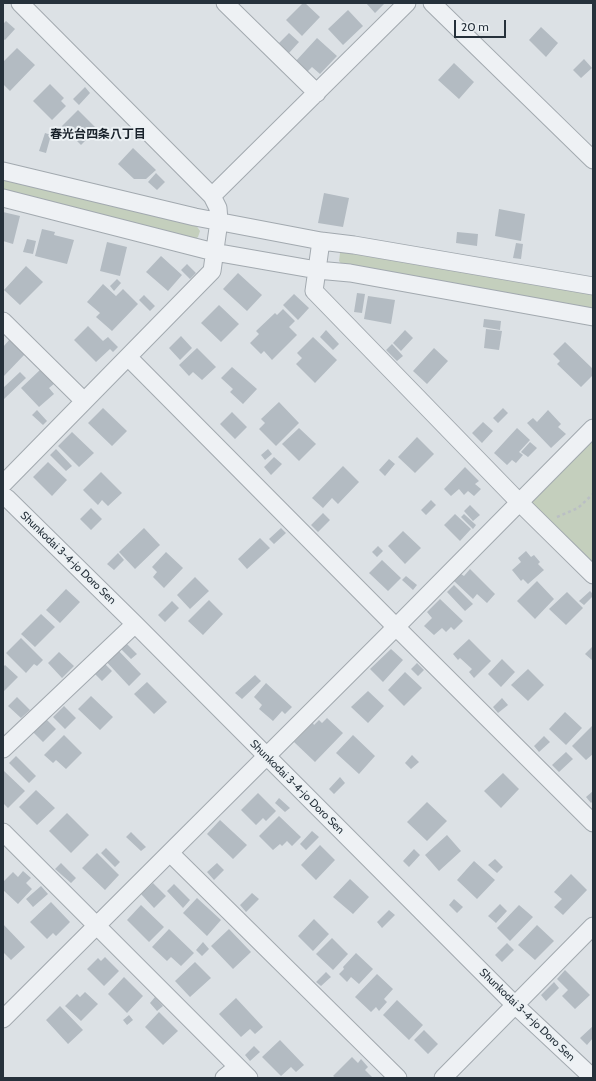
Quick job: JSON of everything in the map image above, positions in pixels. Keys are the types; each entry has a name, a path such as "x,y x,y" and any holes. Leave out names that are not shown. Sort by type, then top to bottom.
{"street":[{"path":"4,496 84,401 212,271 219,221 218,208 212,196 20,3"},
{"path":"225,3 317,93"},
{"path":"212,196 407,3"},
{"path":"432,3 593,160"},
{"path":"3,171 195,217 321,241 354,245 593,286"},
{"path":"3,198 214,252 317,270 350,273 593,317"},
{"path":"321,241 314,291 519,502 593,574"},
{"path":"3,321 84,401"},
{"path":"128,357 593,823"},
{"path":"3,1019 593,428"},
{"name":"Shunkodai 3-4-jo Doro Sen","path":"4,496 135,624 515,1005 593,1078"},
{"path":"3,749 135,624"},
{"path":"3,832 95,926 243,1072 224,1078"},
{"path":"170,853 398,1078"},
{"path":"443,1078 593,926"}],"path":[{"path":"542,523 578,508 593,494"}],"green space":[{"path":"3,178 196,225 200,231 198,237 194,240 3,194"},
{"path":"348,249 593,292 593,311 343,266 339,261 340,253"},
{"path":"593,428 593,575 519,502"}],"building":[{"path":"303,3 305,3 320,17 302,36 286,20"},
{"path":"366,3 385,3 375,13"},
{"path":"348,10 363,26 343,45 328,29"},
{"path":"6,21 15,29 5,40 3,39 3,24"},
{"path":"541,27 558,43 546,57 529,40"},
{"path":"289,33 299,42 289,53 279,43"},
{"path":"317,38 337,56 320,74 312,67 306,73 295,62"},
{"path":"17,48 35,65 10,91 3,84 3,62"},
{"path":"584,59 592,68 581,78 573,70"},
{"path":"454,63 474,82 459,99 438,80"},
{"path":"50,84 64,98 61,101 66,106 52,120 33,101"},
{"path":"85,87 90,93 79,105 73,99"},
{"path":"78,110 97,129 81,145 62,126"},
{"path":"45,133 51,135 46,153 39,151"},
{"path":"133,148 156,170 146,179 134,179 118,164"},
{"path":"156,173 165,182 157,190 148,182"},
{"path":"324,193 349,198 343,227 318,223"},
{"path":"499,209 525,214 521,241 495,236"},
{"path":"3,212 20,216 13,244 3,241"},
{"path":"42,229 55,232 54,235 74,240 67,264 35,256"},
{"path":"457,232 478,234 477,246 456,243"},
{"path":"27,239 36,241 33,254 23,252"},
{"path":"107,242 127,247 120,276 100,271"},
{"path":"516,243 523,244 521,259 513,258"},
{"path":"161,256 182,275 168,291 146,272"},
{"path":"187,264 196,273 190,279 181,270"},
{"path":"26,266 43,282 20,305 4,290"},
{"path":"238,273 262,295 247,311 223,289"},
{"path":"117,279 121,283 114,291 110,286"},
{"path":"103,284 116,296 123,289 138,304 112,331 96,317 100,313 87,302"},
{"path":"357,293 365,294 362,313 354,312"},
{"path":"294,294 309,308 298,320 283,305"},
{"path":"144,295 155,306 150,311 139,300"},
{"path":"368,296 395,300 391,324 364,319"},
{"path":"219,305 239,324 221,342 201,323"},
{"path":"283,309 295,321 289,327 297,335 272,360 264,351 261,354 250,343 259,334 256,331 275,313 277,315"},
{"path":"484,319 501,321 500,330 483,327"},
{"path":"88,326 103,341 108,337 118,347 113,352 110,349 96,362 74,340"},
{"path":"486,329 502,331 499,350 484,348"},
{"path":"326,330 339,344 333,350 320,337"},
{"path":"405,330 413,338 401,351 393,343"},
{"path":"181,336 192,348 180,360 169,348"},
{"path":"313,337 337,360 315,383 296,364 302,358 297,353"},
{"path":"10,339 25,354 3,377 3,347"},
{"path":"565,342 593,369 593,375 581,387 557,364 560,361 553,354"},
{"path":"392,344 403,356 397,361 386,350"},
{"path":"197,348 216,367 202,380 193,372 189,376 179,365"},
{"path":"434,348 448,361 427,384 413,371"},
{"path":"232,367 257,389 243,404 230,392 233,389 221,378"},
{"path":"41,369 55,383 49,388 54,394 39,407 21,388"},
{"path":"20,372 26,378 3,400 3,388"},
{"path":"279,402 299,423 276,446 259,429 265,423 261,419"},
{"path":"103,408 127,431 112,446 88,423"},
{"path":"503,408 508,413 498,423 493,418"},
{"path":"37,410 47,421 43,425 32,415"},
{"path":"548,410 561,424 558,427 566,434 551,448 527,423 533,418 537,422"},
{"path":"232,412 247,427 235,439 220,424"},
{"path":"483,422 493,431 482,443 472,433"},
{"path":"299,428 316,444 299,461 282,444"},
{"path":"517,428 530,440 519,452 523,455 516,463 512,460 507,465 494,453"},
{"path":"72,432 94,453 79,467 58,446"},
{"path":"417,437 434,454 415,473 398,457"},
{"path":"530,442 537,448 528,457 521,452"},
{"path":"56,449 72,466 66,471 50,455"},
{"path":"268,449 272,454 265,460 261,455"},
{"path":"274,457 282,464 271,475 264,467"},
{"path":"389,459 395,464 385,476 379,470"},
{"path":"48,462 67,480 52,496 33,477"},
{"path":"343,466 359,482 338,504 332,498 323,508 312,498"},
{"path":"465,467 479,481 475,484 481,489 474,496 468,491 464,495 459,489 451,496 444,489"},
{"path":"101,472 122,493 108,506 102,500 98,505 83,490"},
{"path":"431,500 436,505 426,515 421,510"},
{"path":"470,505 480,515 473,521 464,511"},
{"path":"91,508 102,519 91,530 80,519"},
{"path":"323,513 330,520 318,532 311,525"},
{"path":"455,514 471,529 460,541 444,525"},
{"path":"464,514 476,525 473,529 461,517"},
{"path":"144,528 160,545 135,569 119,552"},
{"path":"281,528 286,533 274,544 269,539"},
{"path":"403,531 421,548 405,564 388,546"},
{"path":"260,538 270,548 247,569 238,559"},
{"path":"378,546 383,551 377,557 372,552"},
{"path":"526,551 531,557 534,555 540,562 538,564 544,570 528,584 523,579 521,581 512,570 521,562 518,558"},
{"path":"166,552 183,568 164,588 153,577 157,572 152,567"},
{"path":"118,553 124,560 114,570 107,564"},
{"path":"382,560 401,578 388,591 369,573"},
{"path":"470,569 495,594 487,603 477,594 473,599 454,581 461,574 464,576"},
{"path":"406,576 417,585 413,590 402,580"},
{"path":"195,577 209,591 190,609 177,595"},
{"path":"537,581 554,599 535,619 517,601"},
{"path":"454,585 473,604 465,611 447,592"},
{"path":"66,589 80,602 60,623 46,610"},
{"path":"590,591 593,596 584,605 579,601"},
{"path":"567,592 583,608 566,625 549,609"},
{"path":"440,599 463,621 454,630 451,627 446,632 442,628 434,635 424,626 432,618 427,612"},
{"path":"209,600 223,614 203,635 188,621"},
{"path":"172,601 179,608 165,622 158,615"},
{"path":"41,614 55,627 35,647 21,634"},
{"path":"21,638 43,660 37,666 34,664 26,673 6,653"},
{"path":"469,639 491,661 474,678 469,672 472,669 460,658 458,660 453,654"},
{"path":"123,640 137,654 131,659 117,645"},
{"path":"593,646 593,661 585,654"},
{"path":"115,647 141,674 129,686 103,658"},
{"path":"391,649 403,660 383,682 370,669"},
{"path":"59,652 74,666 62,678 48,663"},
{"path":"502,659 515,672 501,687 488,674"},
{"path":"103,662 112,671 102,681 93,672"},
{"path":"417,663 424,670 418,676 411,669"},
{"path":"5,665 18,677 3,692 3,667"},
{"path":"528,669 544,685 528,701 511,685"},
{"path":"405,672 422,688 404,706 388,690"},
{"path":"255,675 261,681 242,699 235,693"},
{"path":"147,682 167,702 154,714 134,694"},
{"path":"266,683 292,707 285,714 282,711 273,721 259,709 262,705 254,697"},
{"path":"368,691 384,706 368,723 351,707"},
{"path":"91,696 113,717 100,730 78,709"},
{"path":"17,697 30,710 21,718 8,706"},
{"path":"502,698 508,705 498,713 493,707"},
{"path":"64,706 76,718 65,729 53,717"},
{"path":"565,712 582,728 566,745 549,729"},
{"path":"44,717 56,729 43,742 31,730"},
{"path":"327,718 343,733 315,762 294,742 313,723 314,725 319,720 322,723"},
{"path":"592,726 593,754 586,760 572,746"},
{"path":"64,735 82,753 66,769 56,760 53,763 44,755"},
{"path":"353,735 375,756 359,774 336,753"},
{"path":"544,736 550,742 539,752 534,746"},
{"path":"566,752 573,759 559,772 552,765"},
{"path":"412,755 419,762 411,769 405,763"},
{"path":"16,756 36,776 29,783 9,763"},
{"path":"4,771 25,791 8,808 3,803"},
{"path":"503,773 519,789 501,808 484,791"},
{"path":"340,777 345,783 334,794 329,789"},
{"path":"36,790 55,808 37,825 19,807"},
{"path":"593,791 593,801 591,803 586,797"},
{"path":"258,793 276,811 266,821 263,818 256,825 241,810"},
{"path":"279,798 290,808 285,812 275,803"},
{"path":"427,802 447,821 427,841 407,822"},
{"path":"67,813 89,835 71,853 49,831"},
{"path":"279,816 301,837 292,846 287,841 282,846 280,844 273,850 259,836"},
{"path":"220,820 247,845 233,859 207,834"},
{"path":"312,831 319,837 306,850 300,844"},
{"path":"131,832 146,847 141,851 126,837"},
{"path":"447,835 461,851 439,871 425,855"},
{"path":"320,845 335,860 316,880 301,865"},
{"path":"106,848 120,862 115,867 101,853"},
{"path":"414,849 420,855 409,867 403,861"},
{"path":"97,853 119,875 105,890 82,868"},
{"path":"495,859 503,867 497,873 488,865"},
{"path":"474,861 495,880 477,899 457,880"},
{"path":"61,863 76,878 71,883 55,869"},
{"path":"217,863 224,870 214,880 207,872"},
{"path":"23,871 31,878 26,883 32,889 18,904 3,890 3,882 13,872 18,877"},
{"path":"571,874 587,890 563,915 554,907 562,899 554,892"},
{"path":"350,879 369,897 353,914 333,897"},
{"path":"153,883 166,896 154,908 141,894"},
{"path":"174,884 190,900 183,908 167,891"},
{"path":"41,886 48,894 33,907 26,899"},
{"path":"252,893 259,899 246,912 240,905"},
{"path":"197,898 221,920 207,936 183,913"},
{"path":"454,899 463,907 457,913 449,905"},
{"path":"51,902 70,922 56,936 53,933 47,939 30,922"},
{"path":"500,904 507,911 496,923 488,916"},
{"path":"141,905 164,927 149,942 127,920"},
{"path":"519,905 533,917 510,941 497,928"},
{"path":"389,910 395,915 382,928 377,922"},
{"path":"314,919 329,934 313,951 298,936"},
{"path":"3,924 25,947 11,960 3,952"},
{"path":"537,925 554,941 535,960 518,945"},
{"path":"169,929 194,953 181,966 171,957 167,961 152,947"},
{"path":"229,929 251,952 233,969 211,946"},
{"path":"332,938 348,954 333,970 316,954"},
{"path":"203,942 209,949 202,956 196,950"},
{"path":"507,943 514,950 502,962 495,955"},
{"path":"356,953 373,969 359,984 351,977 347,982 339,974 344,969 343,967"},
{"path":"105,957 119,971 104,986 87,969 98,958 101,961"},
{"path":"195,962 211,978 190,997 175,981"},
{"path":"565,970 590,995 575,1009 562,996 568,990 557,979"},
{"path":"326,972 331,977 321,986 316,982"},
{"path":"377,974 393,989 384,999 387,1002 379,1011 376,1007 371,1012 355,997"},
{"path":"124,977 143,996 127,1013 108,994"},
{"path":"554,982 559,988 546,1001 541,995"},
{"path":"85,992 98,1004 81,1021 65,1006 77,994 80,997"},
{"path":"155,997 163,1006 157,1011 150,1003"},
{"path":"236,998 263,1027 255,1034 250,1029 241,1037 219,1014"},
{"path":"397,1000 423,1025 409,1040 383,1015"},
{"path":"60,1006 83,1030 68,1044 46,1020"},
{"path":"159,1012 178,1031 163,1045 145,1027"},
{"path":"129,1015 133,1020 127,1025 123,1020"},
{"path":"593,1026 593,1038 587,1045 580,1038"},
{"path":"424,1030 438,1044 428,1054 414,1040"},
{"path":"280,1040 304,1065 296,1072 291,1067 281,1076 262,1057"},
{"path":"254,1046 260,1052 250,1061 245,1055"},
{"path":"352,1057 358,1063 361,1059 368,1067 365,1070 373,1078 336,1078 333,1076"}],"district":[{"name":"春光台四条八丁目","path":"98,134"}]}
